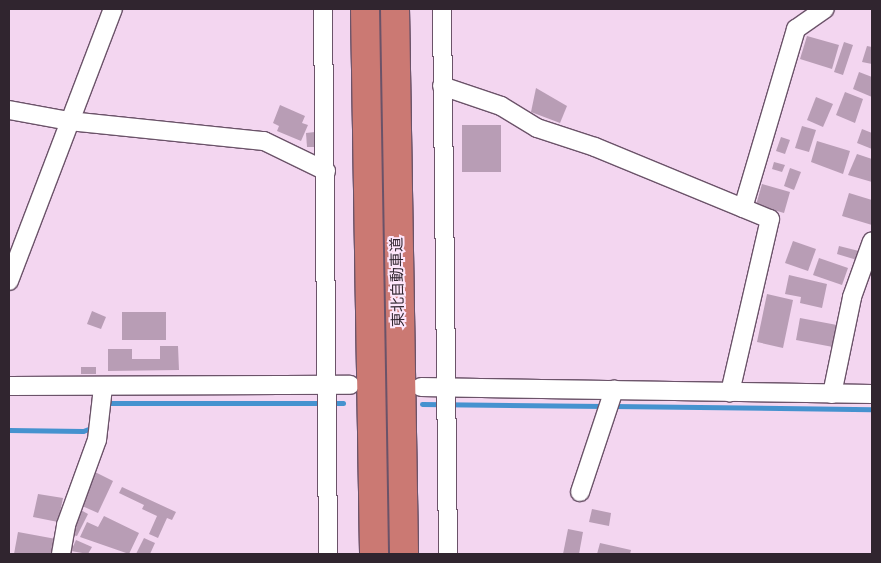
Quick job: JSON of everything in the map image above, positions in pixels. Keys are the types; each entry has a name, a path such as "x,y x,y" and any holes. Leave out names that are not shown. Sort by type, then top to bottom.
{"highway":[{"name":"東北自動車道","path":"365,9 374,554"},
{"name":"東北自動車道","path":"394,9 404,554"}],"street":[{"path":"9,281 112,9"},
{"path":"323,9 328,385 328,554"},
{"path":"442,9 444,387 448,554"},
{"path":"743,208 796,29 825,9"},
{"path":"442,86 502,106 537,128 595,147 770,219 730,392"},
{"path":"9,110 69,121 264,141 326,171"},
{"path":"832,394 852,297 872,241"},
{"path":"9,386 350,385"},
{"path":"421,386 872,394"},
{"path":"61,554 66,524 97,440 103,387"},
{"path":"580,492 614,390"}],"building":[{"path":"807,36 839,45 832,69 800,59"},
{"path":"844,42 853,45 843,75 834,72"},
{"path":"867,46 872,47 872,64 862,62"},
{"path":"859,72 872,77 872,97 853,89"},
{"path":"536,88 567,106 560,123 531,112"},
{"path":"845,92 863,99 855,123 836,115"},
{"path":"816,97 833,104 823,127 807,120"},
{"path":"280,105 305,116 302,123 308,125 301,141 277,131 279,126 273,123"},
{"path":"462,125 501,125 501,172 462,172"},
{"path":"802,126 816,130 809,152 795,148"},
{"path":"862,129 872,133 872,149 857,143"},
{"path":"315,132 316,147 307,147 306,133"},
{"path":"781,137 790,140 785,154 776,151"},
{"path":"817,141 850,151 843,174 811,162"},
{"path":"857,154 872,159 872,182 848,175"},
{"path":"774,162 785,165 782,172 772,169"},
{"path":"790,168 801,172 794,190 784,186"},
{"path":"762,184 790,192 784,213 756,205"},
{"path":"849,193 872,200 872,225 842,216"},
{"path":"793,241 816,249 808,271 785,263"},
{"path":"839,246 859,251 857,260 837,254"},
{"path":"819,258 848,268 842,285 813,275"},
{"path":"789,275 827,284 822,308 800,303 801,297 785,294"},
{"path":"767,294 793,300 783,348 757,342"},
{"path":"92,311 106,317 101,329 87,324"},
{"path":"122,312 166,312 166,340 122,340"},
{"path":"800,318 837,325 833,347 796,340"},
{"path":"160,346 178,346 179,370 108,371 108,349 132,349 132,359 160,359"},
{"path":"81,367 96,367 96,374 81,374"},
{"path":"95,472 113,481 98,513 80,505"},
{"path":"122,487 176,512 172,520 167,518 158,538 149,534 157,516 142,509 144,505 119,493"},
{"path":"38,494 63,498 58,522 33,517"},
{"path":"79,509 88,514 77,536 73,535"},
{"path":"592,509 611,513 609,526 589,522"},
{"path":"104,516 139,533 129,554 80,537 87,522 98,527"},
{"path":"568,529 583,532 579,554 563,554"},
{"path":"18,532 56,539 53,554 14,554"},
{"path":"144,538 155,543 150,554 136,554"},
{"path":"76,540 92,547 88,554 71,551"},
{"path":"600,543 631,550 630,554 597,554"}],"waterway":[{"path":"109,403 343,403"},
{"path":"422,404 604,406"},
{"path":"613,406 872,409"},
{"path":"9,430 83,431 94,427"}]}
